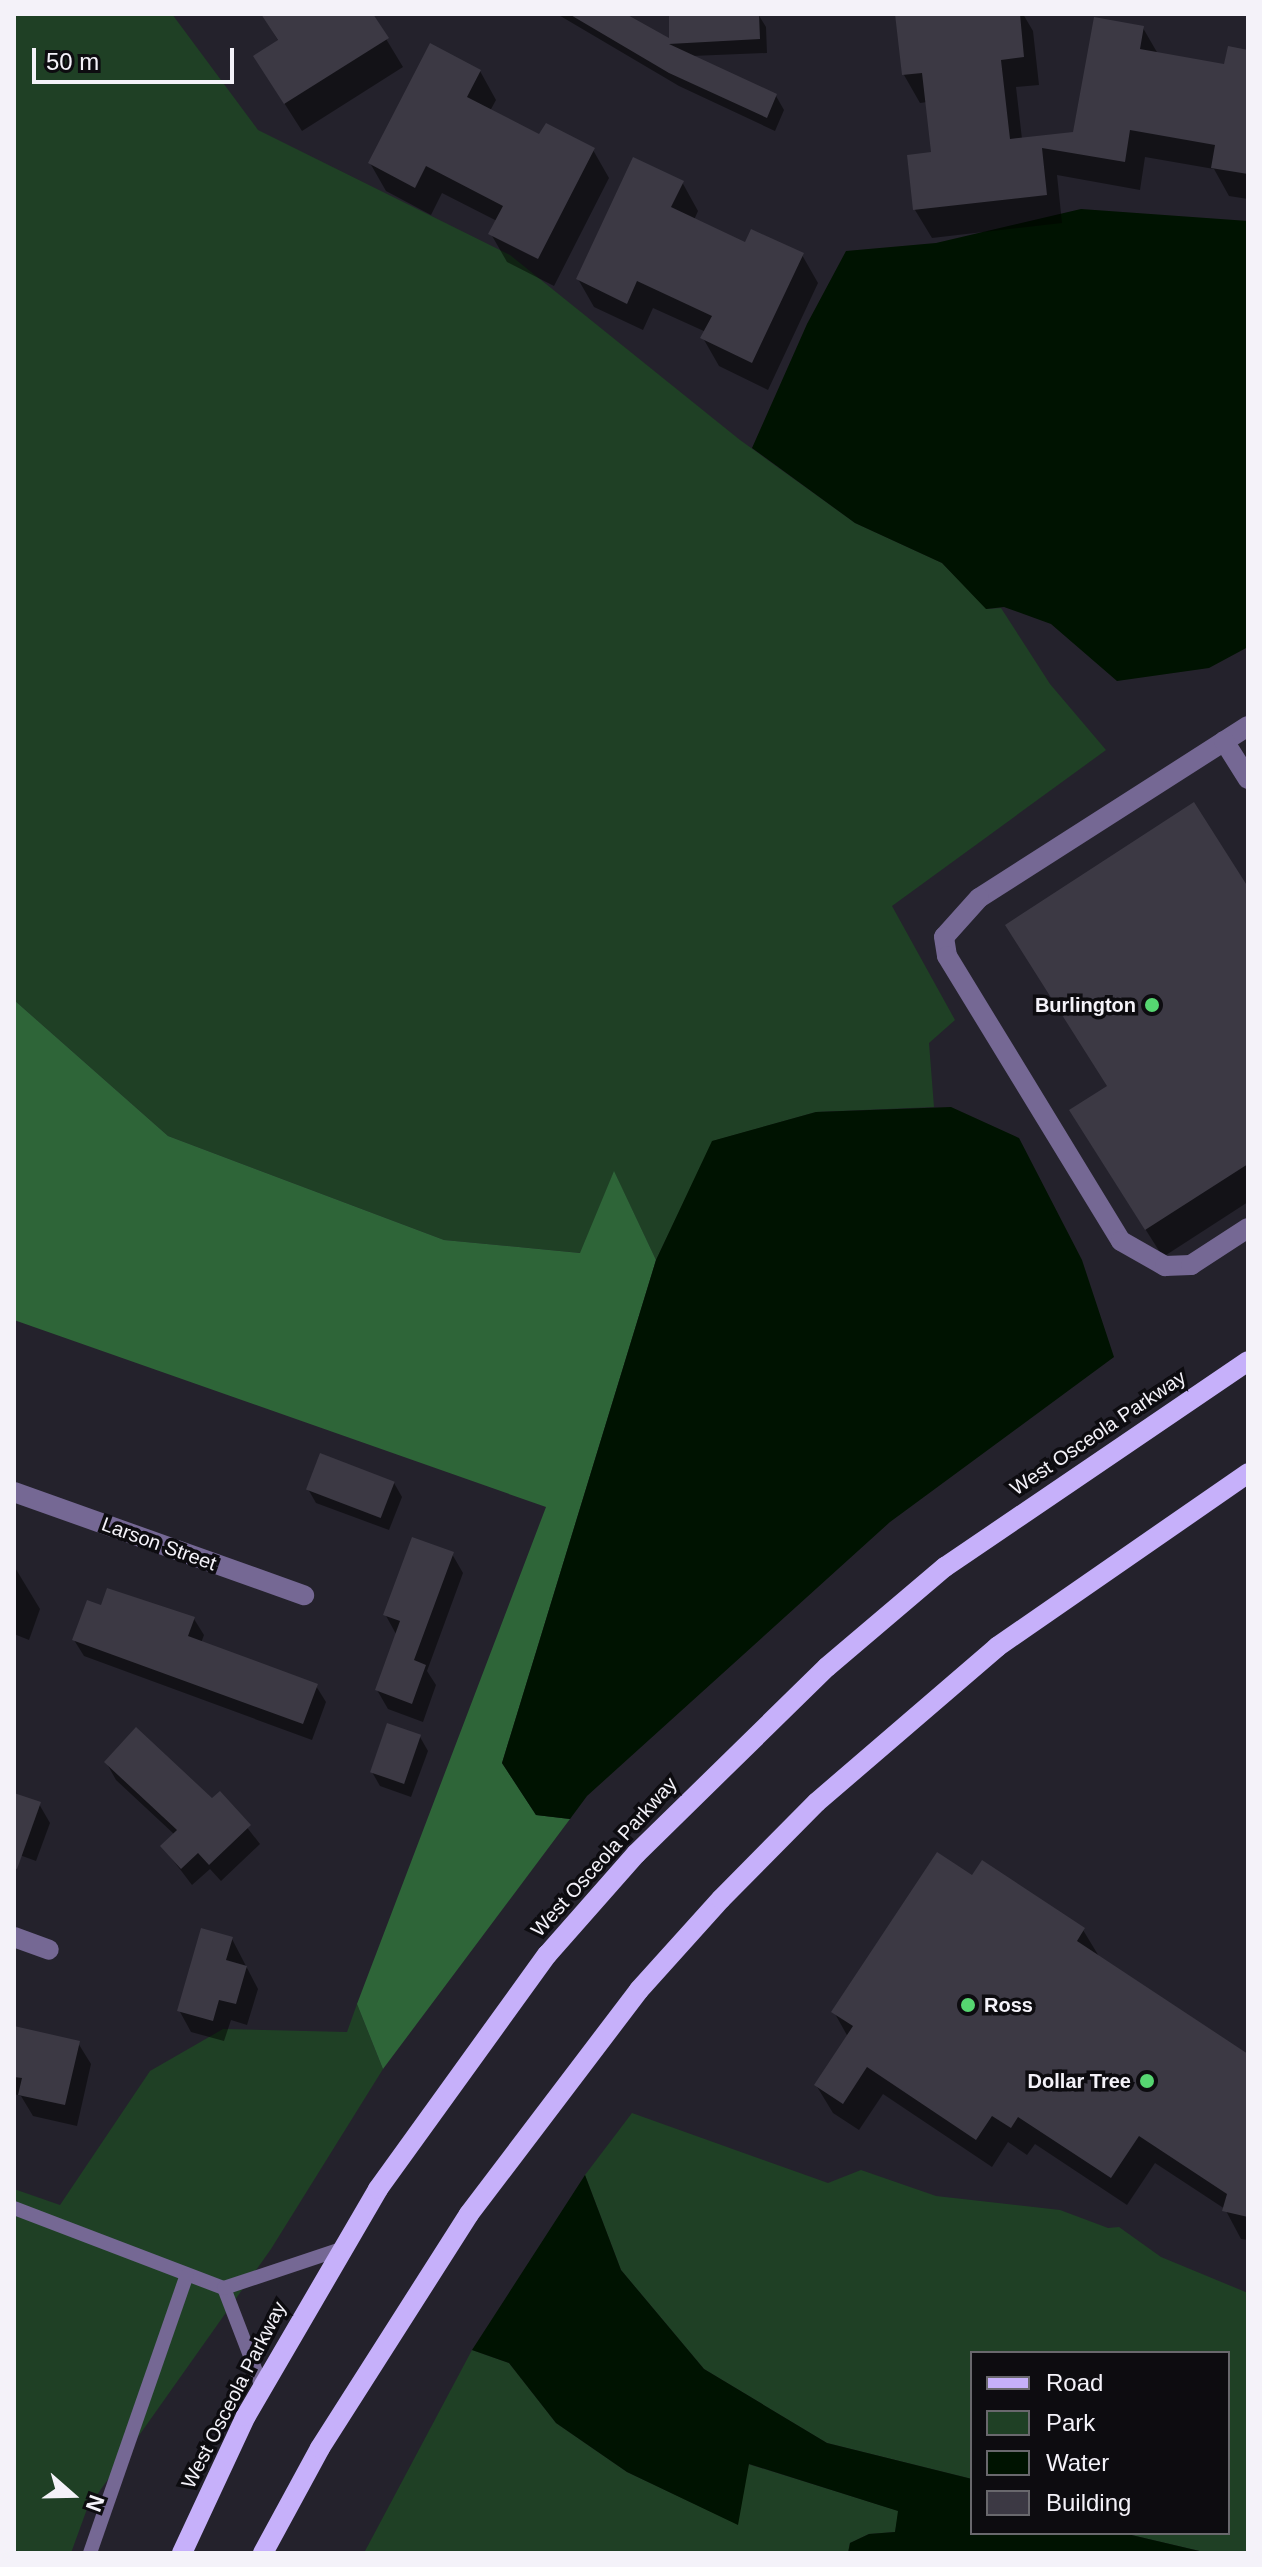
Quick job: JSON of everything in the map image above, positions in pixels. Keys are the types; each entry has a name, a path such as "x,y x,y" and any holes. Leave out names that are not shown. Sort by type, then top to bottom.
{"main road":[{"name":"West Osceola Parkway","path":"182,2553 262,2387 341,2249 450,2085 547,1955 720,1766 945,1567 1248,1361"},
{"path":"263,2553 320,2448 469,2214 639,1990 721,1899 817,1802 997,1647 1248,1473"}],"street":[{"path":"1248,726 979,898 944,937 947,956 1121,1241 1165,1266 1191,1265 1248,1228"},
{"path":"1224,741 1248,779"},
{"name":"Larson Street","path":"14,1492 304,1595"},
{"path":"14,1937 49,1950"}],"lane":[{"path":"14,2208 224,2288 341,2249"},
{"path":"90,2553 187,2275"},
{"path":"224,2288 262,2387"}],"green space":[{"path":"14,14 172,14 258,130 510,255 740,440 855,523 942,563 987,609 1001,608 1050,684 1106,750 892,906 955,1020 929,1043 934,1107 816,1112 713,1141 656,1260 614,1172 581,1253 444,1240 168,1136 14,1000"},
{"path":"14,1000 168,1136 444,1240 580,1253 614,1171 656,1260 502,1763 536,1815 570,1819 383,2069 357,2004 546,1507 14,1320"},
{"path":"357,2004 383,2069 271,2249 87,2509 71,2553 14,2553 14,2189 60,2205 150,2071 223,2029 347,2032"},
{"path":"632,2113 828,2183 861,2170 936,2196 1060,2210 1108,2228 1119,2227 1161,2257 1248,2293 1248,2553 1208,2553 1132,2535 1230,2535 1230,2351 970,2351 970,2479 827,2443 704,2369 621,2270 585,2175"},
{"path":"472,2350 509,2363 556,2423 627,2472 737,2524 748,2464 899,2511 895,2532 869,2534 850,2543 848,2553 364,2553"}],"water":[{"path":"1081,209 1248,221 1248,647 1209,668 1117,681 1051,624 1004,607 986,609 942,563 855,523 752,448 807,324 846,251 936,243"},
{"path":"951,1107 1019,1138 1082,1260 1114,1357 890,1522 587,1796 570,1819 536,1815 502,1763 656,1260 712,1141 816,1112"},
{"path":"585,2175 621,2270 704,2369 827,2443 970,2479 970,2535 1132,2535 1208,2553 848,2553 850,2543 869,2534 895,2532 898,2511 749,2464 738,2525 627,2472 556,2423 509,2363 472,2350"}],"building":[{"path":"261,14 373,14 389,38 284,104 253,56 278,40"},
{"path":"569,14 626,14 669,38 669,16 759,14 760,39 669,44 777,94 767,118 669,73"},
{"path":"895,14 1020,14 1024,57 1001,60 1010,139 1073,132 1094,17 1144,26 1140,49 1224,64 1228,46 1248,50 1248,174 1211,168 1215,145 1130,130 1125,162 1042,148 1047,195 913,210 907,155 931,152 922,73 902,75"},
{"path":"430,43 481,70 467,97 539,134 546,123 595,148 538,259 488,234 503,206 426,166 415,188 368,163"},
{"path":"633,157 684,181 671,207 745,242 751,229 804,253 752,363 700,338 712,316 637,281 627,304 576,279"},
{"name":"Burlington","path":"1194,802 1248,887 1248,1164 1145,1230 1069,1110 1107,1086 1005,925"},
{"path":"320,1453 395,1482 381,1518 306,1489"},
{"path":"412,1537 454,1552 414,1660 426,1665 412,1704 375,1690 400,1621 383,1615"},
{"path":"107,1588 195,1617 188,1636 318,1684 303,1724 72,1640 87,1600 101,1605"},
{"path":"387,1723 421,1735 404,1784 370,1772"},
{"path":"136,1727 212,1798 220,1791 251,1825 209,1865 198,1853 181,1869 160,1846 177,1830 104,1762"},
{"path":"14,1793 41,1802 17,1869 14,1868"},
{"path":"937,1852 972,1875 982,1860 1085,1928 1077,1941 1248,2054 1248,2217 1222,2211 1227,2194 1139,2136 1111,2178 1018,2117 1011,2128 992,2116 976,2140 867,2067 843,2104 814,2085 853,2026 831,2012"},
{"path":"201,1928 233,1937 226,1960 247,1966 236,2004 219,2000 213,2021 177,2011"},
{"path":"14,2026 80,2041 65,2105 18,2095 22,2078 14,2077"}],"place":[{"name":"Burlington","path":"1152,1005"},
{"name":"Ross","path":"968,2005"},
{"name":"Dollar Tree","path":"1147,2081"}]}
